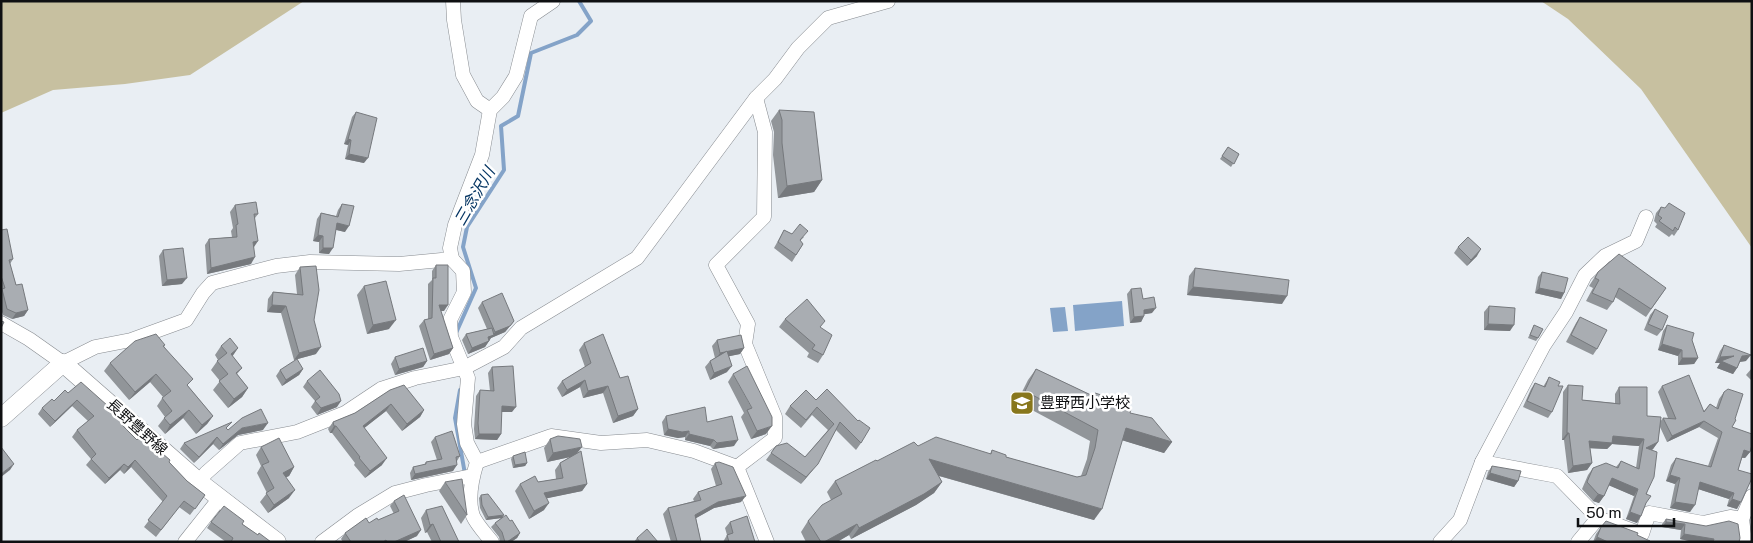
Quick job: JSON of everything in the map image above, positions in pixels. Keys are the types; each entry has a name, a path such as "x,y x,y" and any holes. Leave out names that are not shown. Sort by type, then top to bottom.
{"main road":[{"path":"1,418 63,363"},
{"name":"長野豊野線","path":"63,363 199,482 277,542"}],"street":[{"path":"453,1 454,20 463,75 477,101 490,110"},
{"path":"477,462 467,443 464,424 468,378 451,338 450,320 464,292 463,271 452,259 450,248 455,225 482,155 490,110 503,96 516,76 531,16 552,1"},
{"path":"199,482 206,473 240,443 297,432 345,413 380,389 415,378 464,368 504,347 521,328 637,258 756,98 775,78 798,48 828,18 888,1"},
{"path":"737,467 775,438 774,417 745,344 748,324 716,266 764,216 765,132 756,98"},
{"path":"1440,542 1460,520 1482,462 1544,345 1566,312 1585,275 1605,256 1636,241 1646,217"},
{"path":"1,323 29,339 63,363 94,347 131,340 186,320 203,293 212,283 276,266 310,262 399,264 452,259"},
{"path":"492,542 473,517 468,477 477,462 550,436 601,443 646,440 694,452 737,467 767,542"},
{"path":"1482,462 1557,476 1598,518 1642,534 1649,513 1703,523 1730,517 1742,519"},
{"path":"322,542 357,516 396,493 468,477"},
{"path":"1745,542 1742,519 1752,496"},
{"path":"184,542 220,498"},
{"path":"1578,542 1598,518"}],"shaded area":[{"path":"1,1 304,1 190,75 125,84 53,90 1,113"},
{"path":"1541,1 1752,1 1752,248 1641,89 1568,19"}],"water":[{"path":"1122,301 1124,326 1075,331 1073,305"},
{"path":"1065,307 1068,331 1053,332 1050,308"}],"building":[{"path":"779,110 814,112 822,180 787,186 782,143 782,120"},
{"path":"356,112 377,118 368,158 349,154 351,140 348,139"},
{"path":"1228,147 1239,154 1234,164 1222,156"},
{"path":"256,202 258,214 254,214 258,241 253,242 255,257 211,268 209,239 237,237 236,225 238,224 235,205"},
{"path":"1669,203 1685,213 1678,230 1675,227 1673,231 1659,221 1662,218 1658,215 1661,207 1665,208"},
{"path":"342,204 354,206 349,226 337,223 333,248 323,248 323,236 318,235 321,213 338,217"},
{"path":"800,224 808,231 800,240 803,244 796,255 778,242 784,230 792,234"},
{"path":"7,229 13,259 9,260 16,285 22,284 28,310 16,313 7,309 2,289 5,288 1,276 1,230"},
{"path":"1468,237 1481,249 1471,260 1458,247"},
{"path":"183,248 187,278 167,280 163,250"},
{"path":"1619,254 1666,288 1651,309 1619,288 1613,302 1592,293 1599,280 1595,278 1598,272"},
{"path":"436,265 448,265 448,305 439,305 453,348 434,354 424,320 432,318 433,278 436,278"},
{"path":"316,266 319,290 314,320 321,347 299,353 286,306 272,305 273,292 303,295 300,267"},
{"path":"1195,268 1289,280 1287,296 1193,287"},
{"path":"1542,272 1568,278 1564,293 1539,288"},
{"path":"386,281 396,320 373,325 364,286"},
{"path":"1141,288 1143,299 1154,297 1156,308 1144,310 1144,316 1134,317 1131,289"},
{"path":"502,293 514,321 510,326 495,332 482,302"},
{"path":"807,299 825,321 820,327 832,335 823,355 812,349 815,345 785,319"},
{"path":"1489,306 1515,308 1514,325 1488,324"},
{"path":"1655,309 1668,316 1662,330 1648,324"},
{"path":"1580,317 1607,330 1597,349 1571,335"},
{"path":"1534,325 1543,329 1538,338 1530,335"},
{"path":"1667,325 1694,333 1692,340 1698,358 1682,358 1682,350 1662,344"},
{"path":"492,328 494,335 488,337 489,341 472,348 466,334"},
{"path":"156,334 165,345 163,346 193,379 187,385 213,416 202,425 189,410 170,425 164,418 172,411 162,398 171,391 156,374 135,392 110,363 135,341"},
{"path":"603,334 620,378 628,376 638,409 618,416 608,386 588,391 585,380 567,390 562,381 591,363 584,343"},
{"path":"741,335 744,348 720,353 717,340"},
{"path":"230,338 238,348 231,354 242,368 236,373 248,388 234,399 219,381 228,374 217,361 227,353 221,346"},
{"path":"1724,345 1751,355 1742,356 1737,368 1721,361 1734,356 1720,357"},
{"path":"423,348 427,361 399,369 395,357"},
{"path":"727,351 732,366 714,373 710,361"},
{"path":"297,359 303,369 286,380 280,370"},
{"path":"513,366 516,407 502,406 501,434 479,434 480,390 494,391 492,367"},
{"path":"747,366 772,417 772,426 757,431 747,410 752,408 733,374"},
{"path":"1036,369 1093,396 1095,393 1111,398 1111,402 1131,409 1130,413 1152,418 1172,442 1126,428 1102,509 929,459 942,482 924,494 859,528 857,524 821,542 808,521 822,505 842,494 835,481 914,442 918,446 936,437 991,454 992,450 1006,455 1006,457 1077,477 1086,475 1095,448 1098,430 1025,391"},
{"path":"320,370 339,394 341,401 321,408 315,401 320,397 307,381"},
{"path":"1689,375 1704,412 1710,404 1718,409 1724,392 1728,389 1743,394 1736,420 1732,427 1752,434 1750,452 1744,450 1738,470 1752,474 1752,478 1741,502 1732,499 1734,493 1700,482 1695,505 1675,502 1680,478 1670,475 1676,458 1711,467 1722,432 1704,421 1672,436 1663,418 1676,419 1662,386"},
{"path":"1549,377 1560,382 1558,386 1563,386 1552,412 1527,401 1535,383 1545,387"},
{"path":"81,382 126,422 122,425 137,440 141,435 170,460 169,462 187,481 205,495 195,509 184,501 161,530 148,520 167,496 135,460 128,467 124,464 109,478 91,459 96,454 77,430 94,416 77,400 55,421 42,408 52,399 54,401 65,390 68,393"},
{"path":"404,385 424,410 407,424 391,404 363,426 387,458 370,471 336,426 334,426 333,422 355,413 390,390"},
{"path":"1568,385 1583,386 1582,400 1620,404 1619,387 1647,387 1647,416 1661,417 1658,442 1646,448 1657,452 1654,477 1646,494 1651,496 1641,516 1630,512 1638,489 1612,478 1604,496 1598,494 1587,482 1593,468 1606,463 1618,468 1621,461 1639,469 1644,439 1613,436 1612,443 1589,441 1592,463 1573,466 1569,433 1567,433"},
{"path":"827,389 858,421 870,428 861,443 840,422 818,464 806,477 771,453 776,446 787,443 805,457 834,424 817,407 806,420 790,406 806,390 816,400"},
{"path":"705,407 707,422 732,416 738,440 717,443 714,440 689,434 689,431 682,432 668,429 666,416"},
{"path":"261,409 268,423 242,428 223,444 217,437 199,457 184,443 232,422 226,428 228,430 242,418"},
{"path":"452,431 460,456 456,457 457,465 415,474 413,467 442,459 435,437"},
{"path":"558,436 580,439 582,447 553,453 550,439"},
{"path":"279,438 294,467 283,473 295,490 274,505 266,493 274,488 262,465 269,462 261,447"},
{"path":"1,447 14,464 1,474"},
{"path":"581,451 587,484 544,493 549,503 534,511 520,484 535,476 538,482 563,478 560,463"},
{"path":"525,452 527,463 515,465 513,456"},
{"path":"719,462 733,467 746,496 718,502 695,515 701,542 672,542 677,541 668,508 701,500 698,492 722,484 715,463"},
{"path":"1492,466 1521,471 1518,481 1490,473"},
{"path":"462,479 467,515 445,482"},
{"path":"488,494 504,515 488,517 482,505 481,495"},
{"path":"404,495 421,530 394,542 387,542 386,540 383,542 351,542 345,533 366,518 369,523 377,518 378,520 399,511 394,501"},
{"path":"224,506 244,521 242,524 271,542 231,542 233,538 211,522"},
{"path":"442,506 459,542 441,542 433,524 430,525 426,510"},
{"path":"506,515 510,521 512,520 520,533 505,542 502,532 495,523"},
{"path":"747,516 755,542 729,542 727,535 733,533 730,522"},
{"path":"1666,519 1706,526 1729,521 1738,524 1739,542 1713,542 1714,539 1684,534 1685,524 1666,522"},
{"path":"1606,521 1638,533 1637,535 1650,541 1608,542 1597,537"},
{"path":"647,529 658,542 640,542 637,538"}],"waterway":[{"name":"三念沢川","path":"456,333 476,288 463,247 467,227 504,170 501,126 518,116 531,53 577,35 591,21 579,1"},
{"name":"三念沢川","path":"460,390 455,418 465,474"}],"place":[{"name":"豊野西小学校","path":"1022,403"}]}
